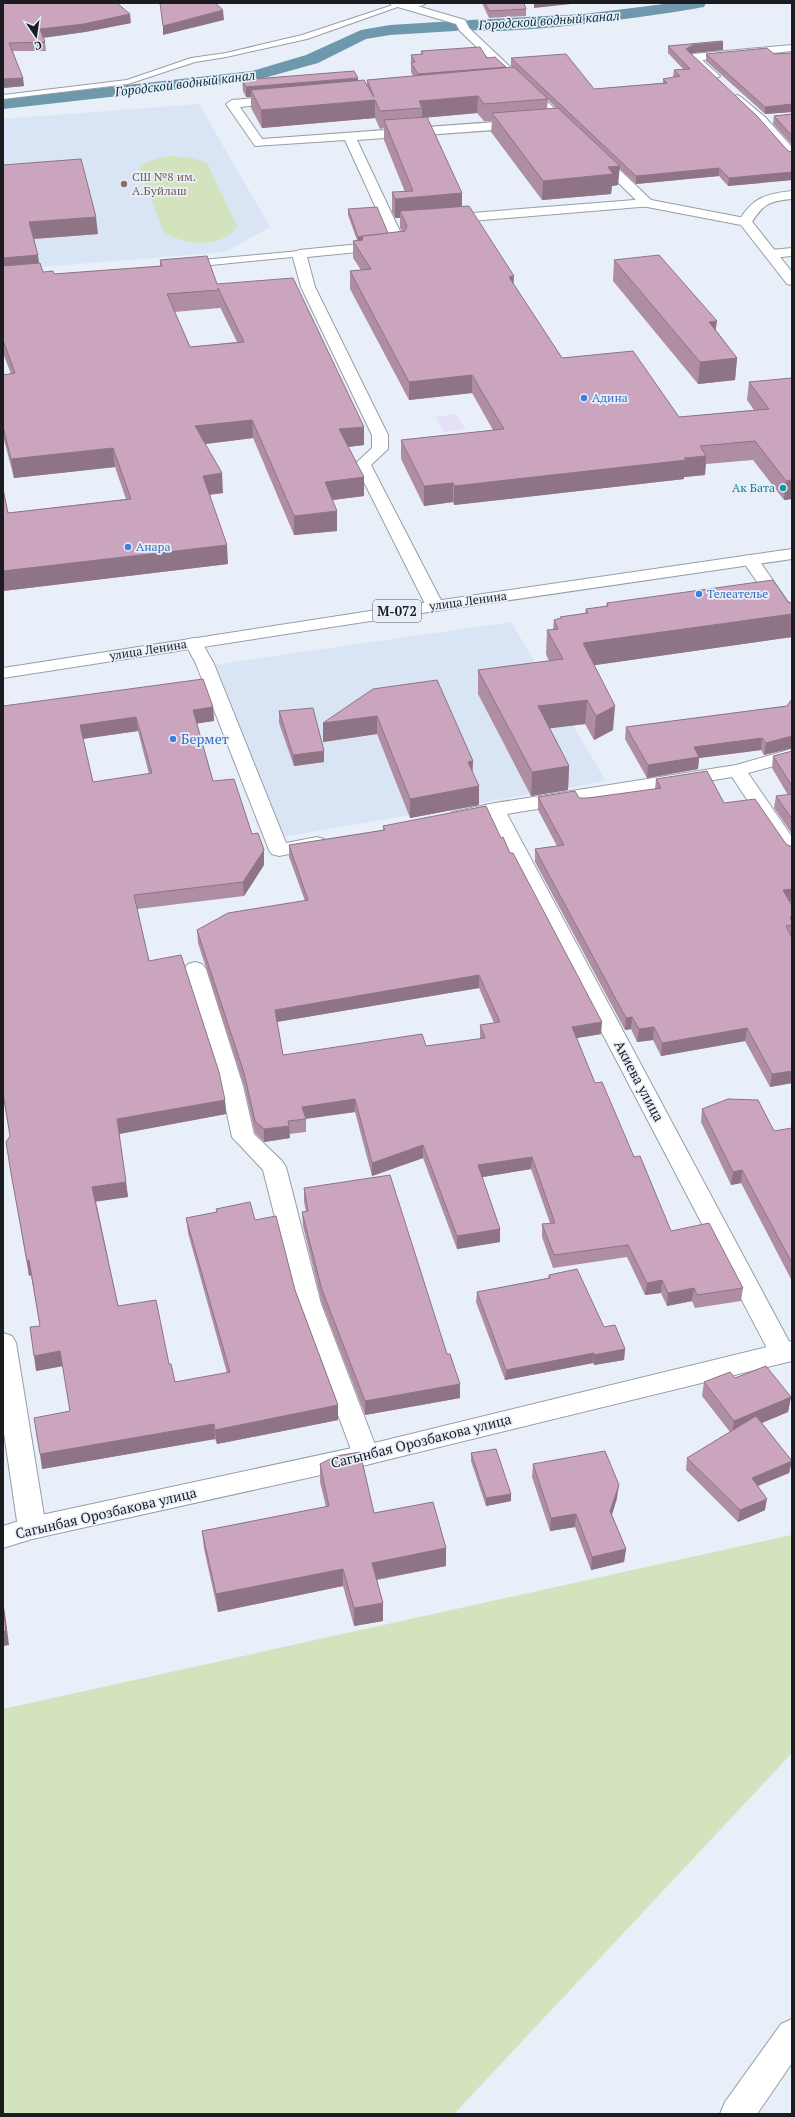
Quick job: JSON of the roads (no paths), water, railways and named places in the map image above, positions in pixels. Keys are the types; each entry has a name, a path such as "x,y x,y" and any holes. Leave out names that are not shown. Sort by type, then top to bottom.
{"street":[{"path":"399,4 422,3"},
{"path":"399,4 461,22 464,29 578,137"},
{"path":"792,48 699,55 693,57 761,120 792,155"},
{"path":"503,82 519,80"},
{"path":"294,99 232,104 259,143 561,121"},
{"path":"761,120 776,119"},
{"path":"349,136 399,244 298,254 308,287 380,435 380,449 363,464 435,606"},
{"path":"590,148 647,203"},
{"path":"745,222 753,207 773,196 792,194"},
{"path":"436,220 647,203 745,222 792,281"},
{"path":"390,224 405,222"},
{"path":"771,254 792,252"},
{"name":"улица Ленина","path":"3,673 435,606 792,554"},
{"path":"750,560 792,620"},
{"path":"194,643 205,664 279,850 333,840"},
{"path":"441,820 495,809 737,770 792,755"},
{"path":"737,770 792,852"},
{"name":"Акиева улица","path":"495,809 787,1351"},
{"path":"195,969 232,1086 243,1136 274,1167 310,1304 366,1456"},
{"path":"3,1343 32,1528"},
{"name":"Сагынбая Орозбакова улица","path":"3,1537 32,1528 366,1456 787,1351"},
{"path":"737,2114 792,2035"}],"lane":[{"path":"3,97 128,82 194,60 226,55 304,37 399,4"},
{"path":"181,265 298,254"}],"waterway":[{"name":"Городской водный канал","path":"470,25 584,19 641,13 698,3"},
{"name":"Городской водный канал","path":"3,104 253,76 312,59 361,35 390,30 455,26"}],"place":[{"name":"СШ №8 им. А.Буйлаш","path":"124,184"},
{"name":"Адина","path":"584,398"},
{"name":"Ак Бата","path":"783,488"},
{"name":"Анара","path":"128,547"},
{"name":"Телеателье","path":"699,594"},
{"name":"Бермет","path":"173,739"}]}
